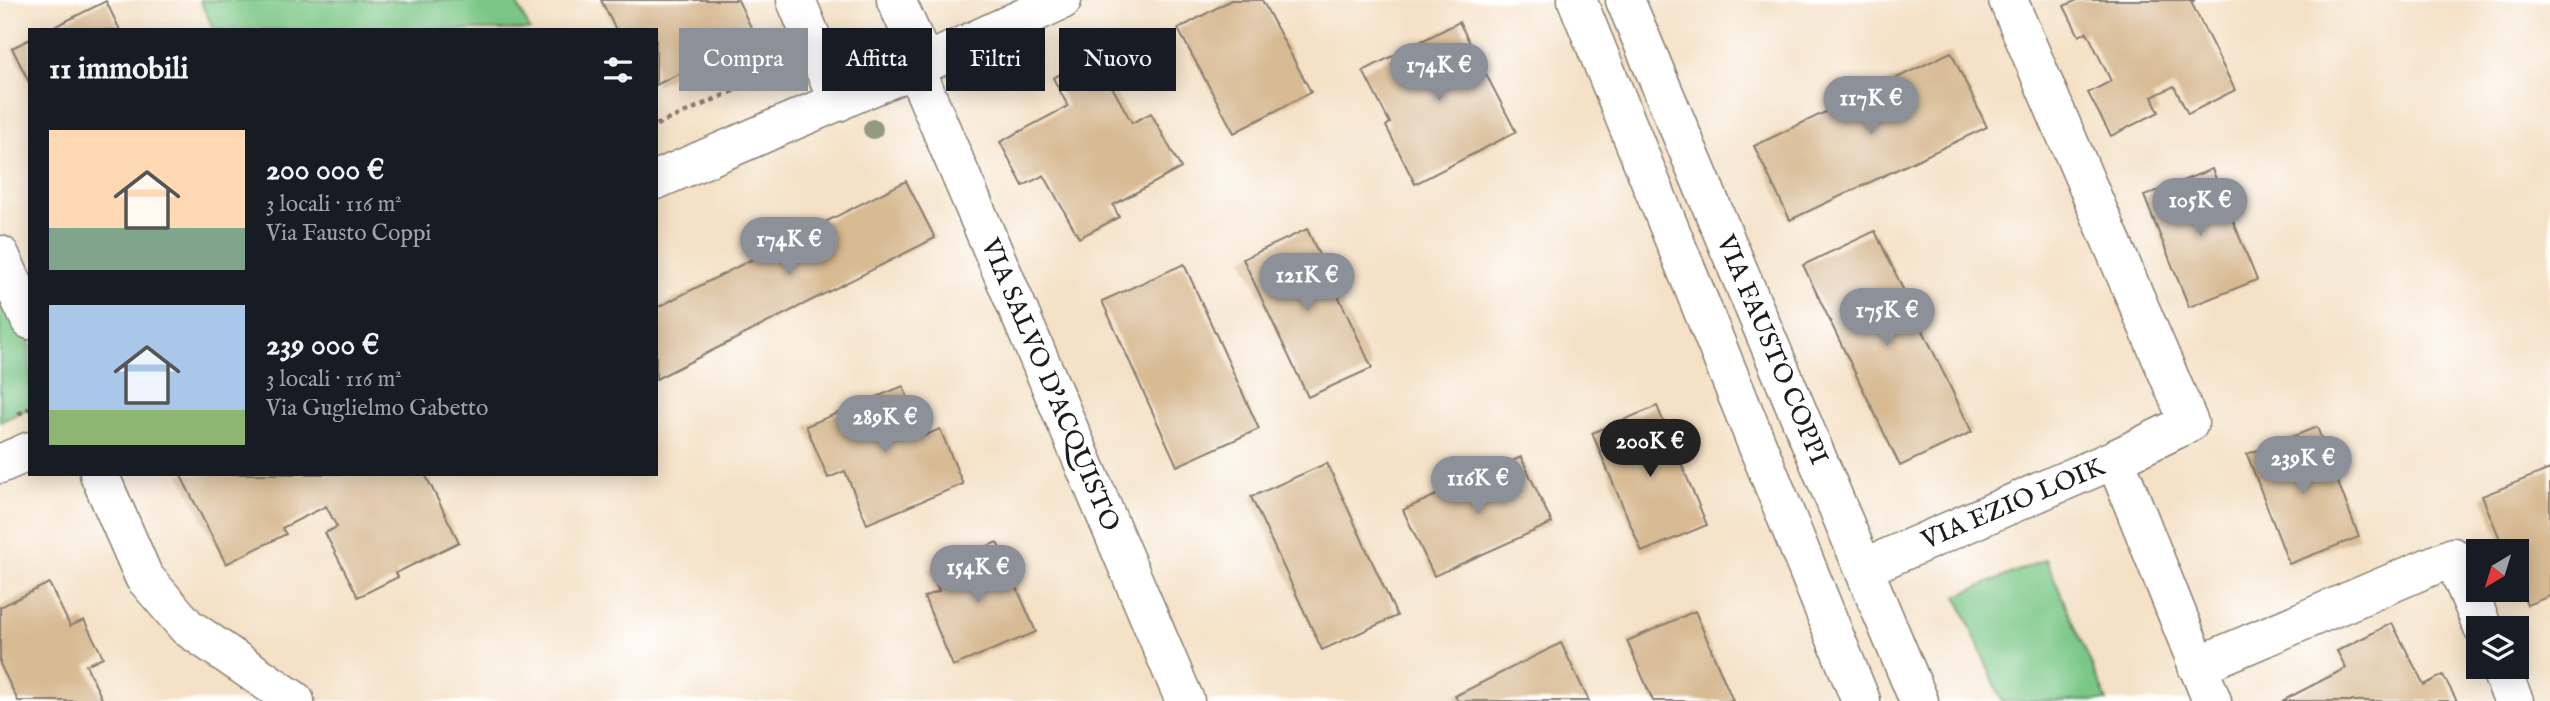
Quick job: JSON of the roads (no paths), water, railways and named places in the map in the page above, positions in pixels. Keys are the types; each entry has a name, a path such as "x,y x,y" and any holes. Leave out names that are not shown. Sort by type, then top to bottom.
{"street":[{"path":"796,0 838,102"},
{"name":"VIA SALVO D'ACQUISTO","path":"897,0 907,28"},
{"path":"932,60 1062,0"},
{"name":"VIA FAUSTO COPPI","path":"1577,0 1861,701"},
{"name":"VIA FAUSTO COPPI","path":"1625,0 1919,701"},
{"path":"2008,0 2189,423 2115,459"},
{"path":"658,179 863,91"},
{"name":"VIA SALVO D'ACQUISTO","path":"930,91 1185,701"},
{"path":"0,255 28,316"},
{"path":"0,464 28,451"},
{"name":"VIA EZIO LOIK","path":"1864,568 2115,459 2212,701"},
{"path":"100,476 144,577 187,627 295,701"},
{"path":"2197,666 2453,557 2478,616"},
{"path":"2504,679 2514,701"}]}
